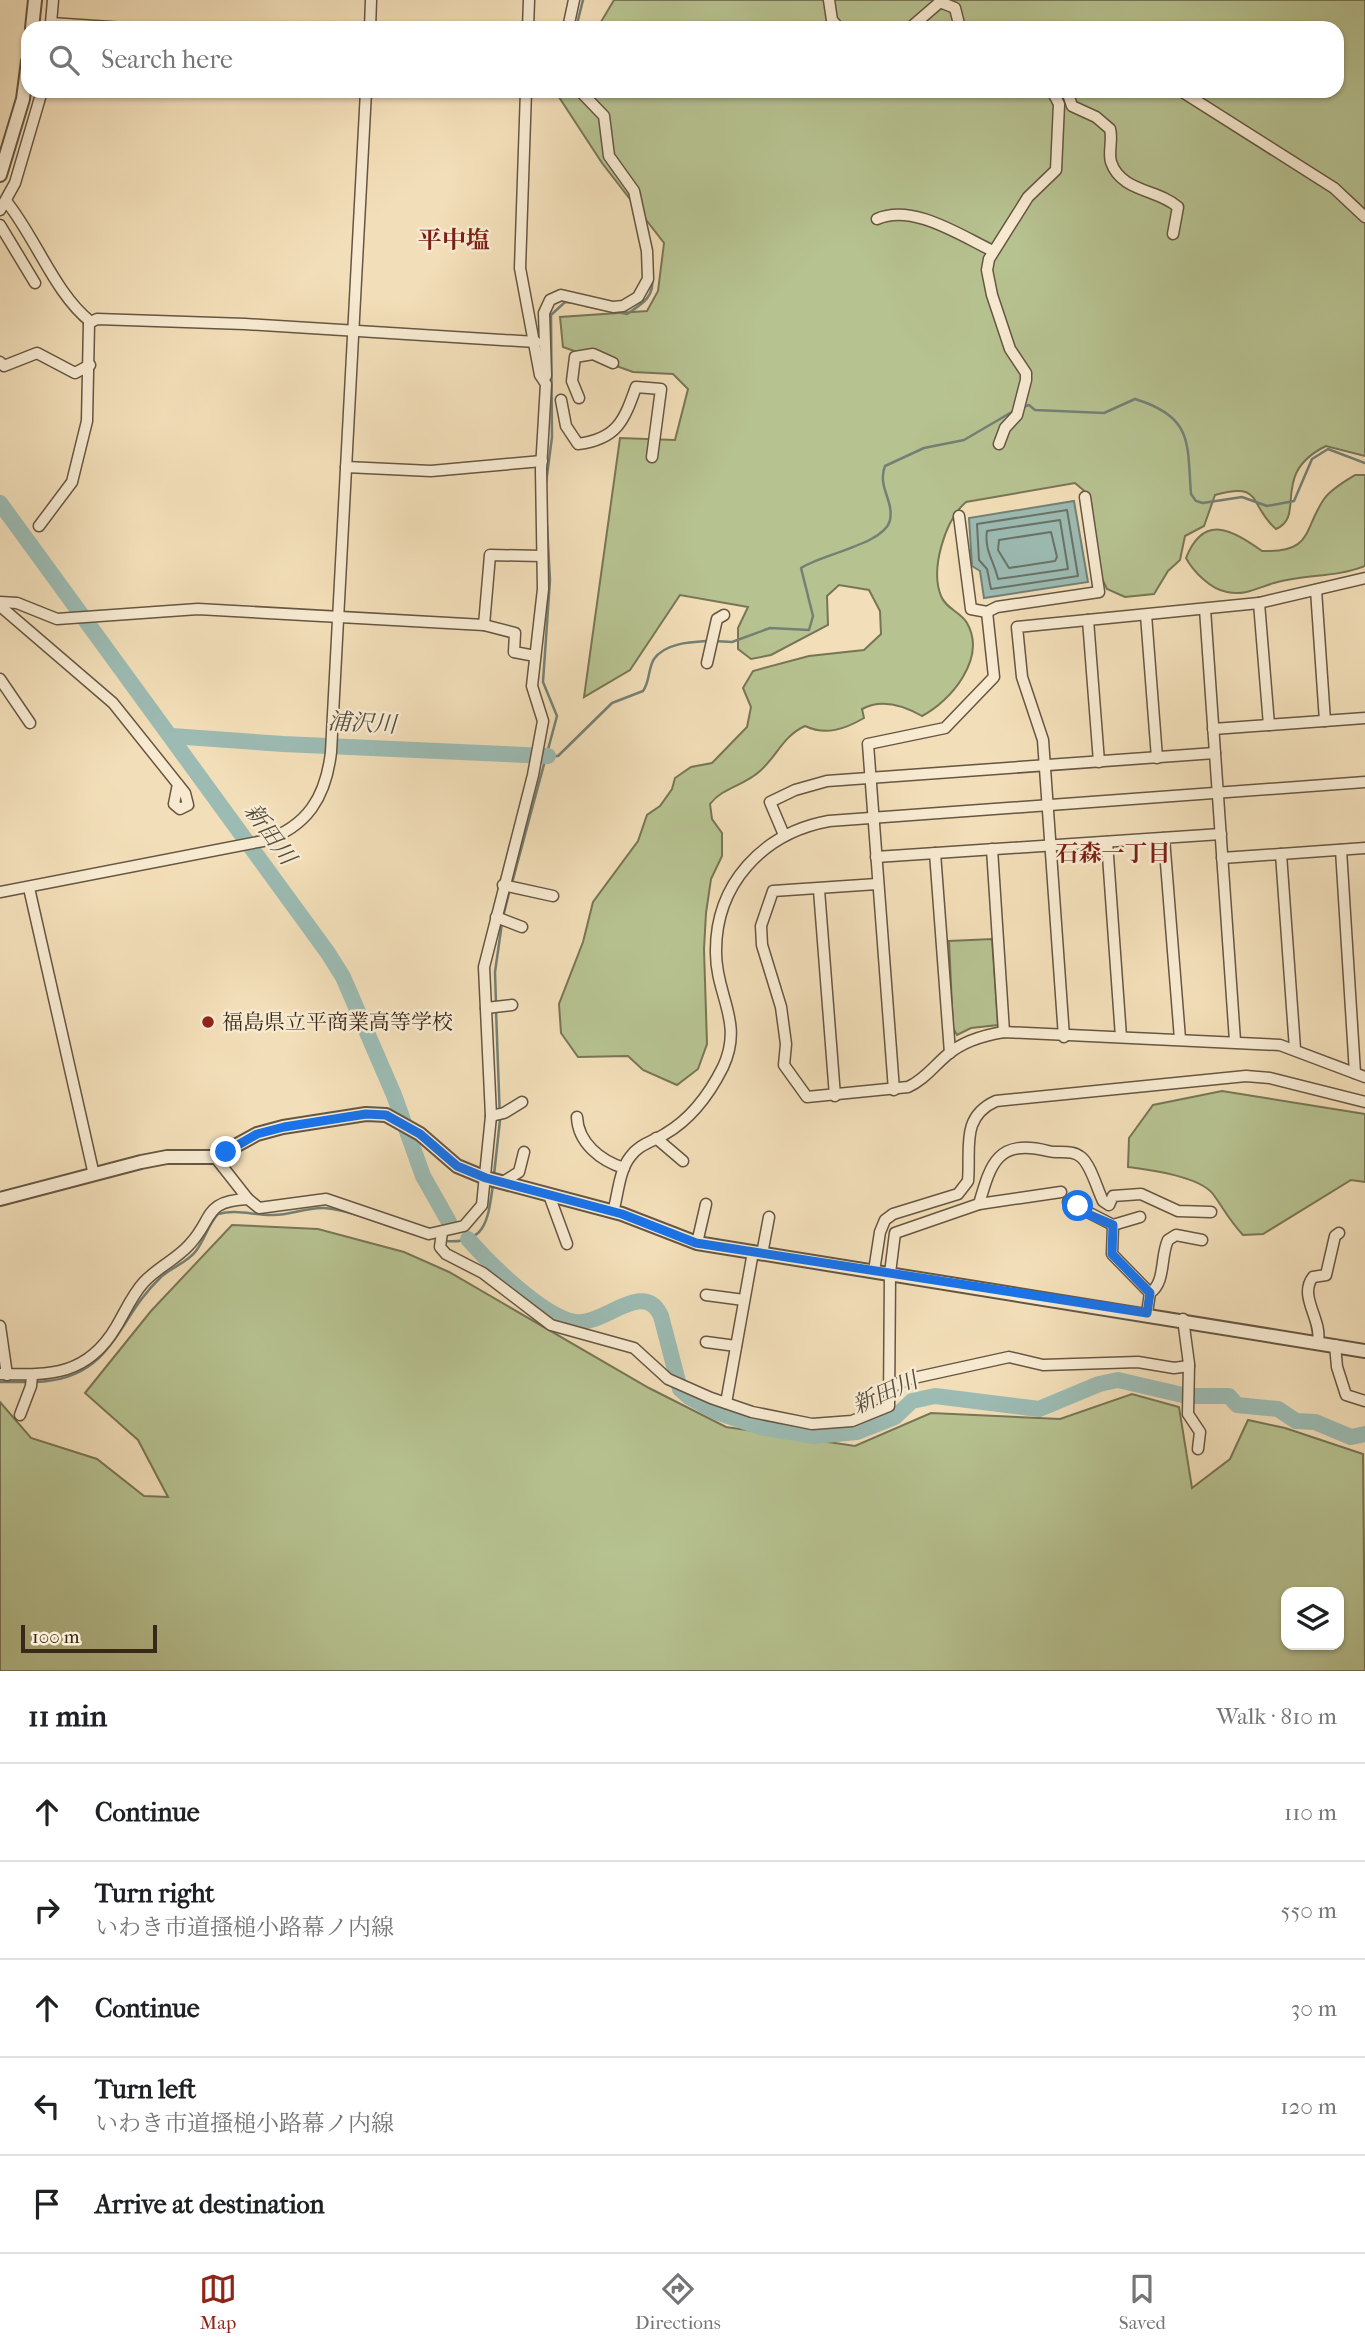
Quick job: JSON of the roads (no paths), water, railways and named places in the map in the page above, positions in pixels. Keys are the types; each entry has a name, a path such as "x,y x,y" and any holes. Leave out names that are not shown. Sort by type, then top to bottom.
{"street":[{"path":"33,21 35,0"},
{"path":"51,21 53,0"},
{"path":"370,21 371,0"},
{"path":"528,21 529,0"},
{"path":"570,21 574,0"},
{"path":"829,0 833,21"},
{"path":"917,21 940,2 955,8 958,21"},
{"path":"0,175 23,98"},
{"path":"0,211 6,201 40,98"},
{"path":"0,892 263,841 287,831 314,808 328,775 331,747 366,98"},
{"path":"526,98 520,268 536,342 540,375 546,384"},
{"path":"215,1157 248,1199 259,1208 316,1199 335,1200 417,1232 443,1237 471,1220 494,1180 484,967 543,721 532,686 543,589 542,461 546,384 544,313 550,300 561,295 613,307 623,306 638,297 648,279 647,251 636,198 630,183 609,156 604,116 587,98"},
{"path":"999,444 1005,428 1017,415 1026,373 1010,349 988,281 989,259 1028,197 1056,170 1059,104 1056,98"},
{"path":"1069,98 1072,106 1096,117 1110,130 1110,158 1117,172 1137,190 1171,201 1178,207 1173,234"},
{"path":"1192,98 1334,188 1365,217"},
{"path":"6,201 33,238 72,305 91,322 88,421 72,482 39,526"},
{"path":"877,219 895,214 920,219 993,251"},
{"path":"0,225 35,282"},
{"path":"91,322 97,319 244,324 536,342"},
{"path":"0,362 4,366 37,353 75,373 90,365"},
{"path":"545,402 581,397 572,381 575,358 593,354 614,363"},
{"path":"561,400 566,426 578,444 613,433 627,413 636,387 660,389 652,457"},
{"path":"346,467 431,471 542,461"},
{"path":"960,516 971,608 987,612 997,607 1099,592 1084,497"},
{"path":"484,625 490,555 542,556"},
{"path":"1064,1037 1043,740 1020,669 1017,627 1259,603 1365,578"},
{"path":"1316,590 1325,721"},
{"path":"0,604 17,603 57,619 198,609 484,625 515,633 514,652 535,656"},
{"path":"1259,603 1269,725"},
{"path":"0,604 113,703 178,784"},
{"path":"1205,609 1235,1041"},
{"path":"894,1090 868,744 945,728 994,677 987,612"},
{"path":"707,663 718,619 724,615"},
{"path":"1146,615 1157,758"},
{"path":"1088,620 1100,762"},
{"path":"2,686 30,723"},
{"path":"1213,729 1365,718"},
{"path":"784,835 770,802 795,790 827,781 1215,753"},
{"path":"613,1212 624,1168 637,1148 656,1139 692,1113 723,1066 732,1037 716,954 725,901 740,873 768,844 804,826 829,821 1047,808 1365,782"},
{"path":"876,857 1221,834"},
{"path":"1164,838 1180,1039"},
{"path":"1107,842 1121,1037"},
{"path":"1222,858 1365,848"},
{"path":"992,849 1004,1032"},
{"path":"877,884 773,891 761,926 762,946 781,1007 786,1044 785,1065 807,1097 894,1090 918,1082 950,1053 976,1039 1004,1032 1064,1037 1235,1041 1295,1049 1360,1075 1341,850"},
{"path":"935,853 950,1053"},
{"path":"1281,854 1295,1049"},
{"path":"503,885 553,896"},
{"path":"29,888 94,1175"},
{"path":"819,890 835,1096"},
{"path":"496,917 522,927"},
{"path":"486,1009 512,1005"},
{"path":"874,1271 885,1220 893,1214 958,1194 965,1189 968,1181 970,1126 976,1114 996,1101 1246,1076 1270,1078 1365,1102"},
{"path":"491,1116 504,1113 522,1102"},
{"path":"0,1199 167,1157 215,1157 257,1134 270,1130 366,1114 386,1115 420,1134 457,1166 494,1180 613,1212 696,1243 1147,1313 1365,1351"},
{"path":"577,1117 580,1135 594,1152 624,1168"},
{"path":"656,1139 683,1161"},
{"path":"979,1204 987,1175 996,1159 1013,1149 1035,1147 1072,1153 1083,1159 1103,1201 1109,1205 1113,1196 1129,1194 1149,1197 1178,1211 1211,1212"},
{"path":"494,1180 519,1172 524,1152"},
{"path":"443,1237 446,1254 483,1273 551,1325 634,1348 679,1384 726,1403 798,1422 833,1424 858,1419 889,1406 890,1273 895,1234 979,1204 1061,1192"},
{"path":"549,1195 567,1244"},
{"path":"1167,1206 1174,1196"},
{"path":"0,1326 3,1374 59,1373 92,1356 104,1345 144,1282 190,1245 212,1208 231,1200 248,1199"},
{"path":"1068,1202 1113,1225 1140,1217"},
{"path":"696,1243 706,1205"},
{"path":"726,1403 744,1300 769,1217"},
{"path":"1113,1225 1112,1254 1150,1293"},
{"path":"1318,1341 1319,1329 1309,1302 1308,1285 1313,1277 1326,1275 1335,1236 1339,1233"},
{"path":"1147,1313 1150,1293 1157,1288 1168,1240 1176,1235 1202,1240"},
{"path":"706,1295 744,1300"},
{"path":"1183,1319 1189,1366 1189,1418 1200,1432 1198,1449"},
{"path":"706,1342 736,1346"},
{"path":"1335,1345 1337,1367 1346,1395 1365,1401"},
{"path":"889,1388 909,1379 1009,1357 1042,1365 1138,1362 1174,1368 1189,1366"},
{"path":"20,1415 32,1386 32,1375"}],"water":[{"path":"1074,501 1088,582 984,598 980,571 972,566 969,518"}],"waterway":[{"path":"578,21 583,0"},
{"path":"586,306 627,314 649,295 652,277"},
{"path":"546,483 552,437 551,315 565,302 576,303"},
{"path":"1023,407 1029,405 1035,410 1104,413 1135,399 1154,406 1168,414 1184,434 1191,494 1196,501 1203,503 1242,497 1267,506 1294,501 1312,459 1328,449 1365,463"},
{"path":"714,641 732,642 770,628 809,630 813,616 801,568 865,542 886,528 891,513 883,480 885,466 924,448 964,440 1017,409"},
{"name":"新田川","path":"0,503 343,977 394,1095 423,1176 449,1222"},
{"path":"512,883 557,716 543,682 550,580 547,525"},
{"path":"550,756 558,756 612,703 643,691 652,663 659,654 679,644 708,641"},
{"name":"浦沢川","path":"172,736 548,756"},
{"path":"503,917 510,889"},
{"path":"496,1004 495,972 502,923"},
{"path":"494,1175 500,1120 496,1010"},
{"path":"445,1241 470,1239 477,1234 487,1218 493,1185"},
{"path":"35,1382 61,1379 82,1371 97,1359 161,1277 196,1251 218,1214 238,1212 278,1215 324,1208 348,1212 418,1235"},
{"name":"新田川","path":"468,1239 517,1288 562,1318 575,1322 586,1321 634,1302 644,1301 654,1306 661,1316 680,1389 716,1412 760,1427 814,1436 857,1432 895,1417 912,1401 935,1396 1039,1409 1099,1384 1118,1380 1187,1396 1229,1396 1237,1405 1278,1409 1296,1421 1315,1422 1351,1437 1365,1434"},
{"path":"0,1382 28,1382"}],"place":[{"name":"福島県立平商業高等学校","path":"208,1022"}],"district":[{"name":"平中塩","path":"454,240"},
{"name":"石森一丁目","path":"1113,853"}]}
